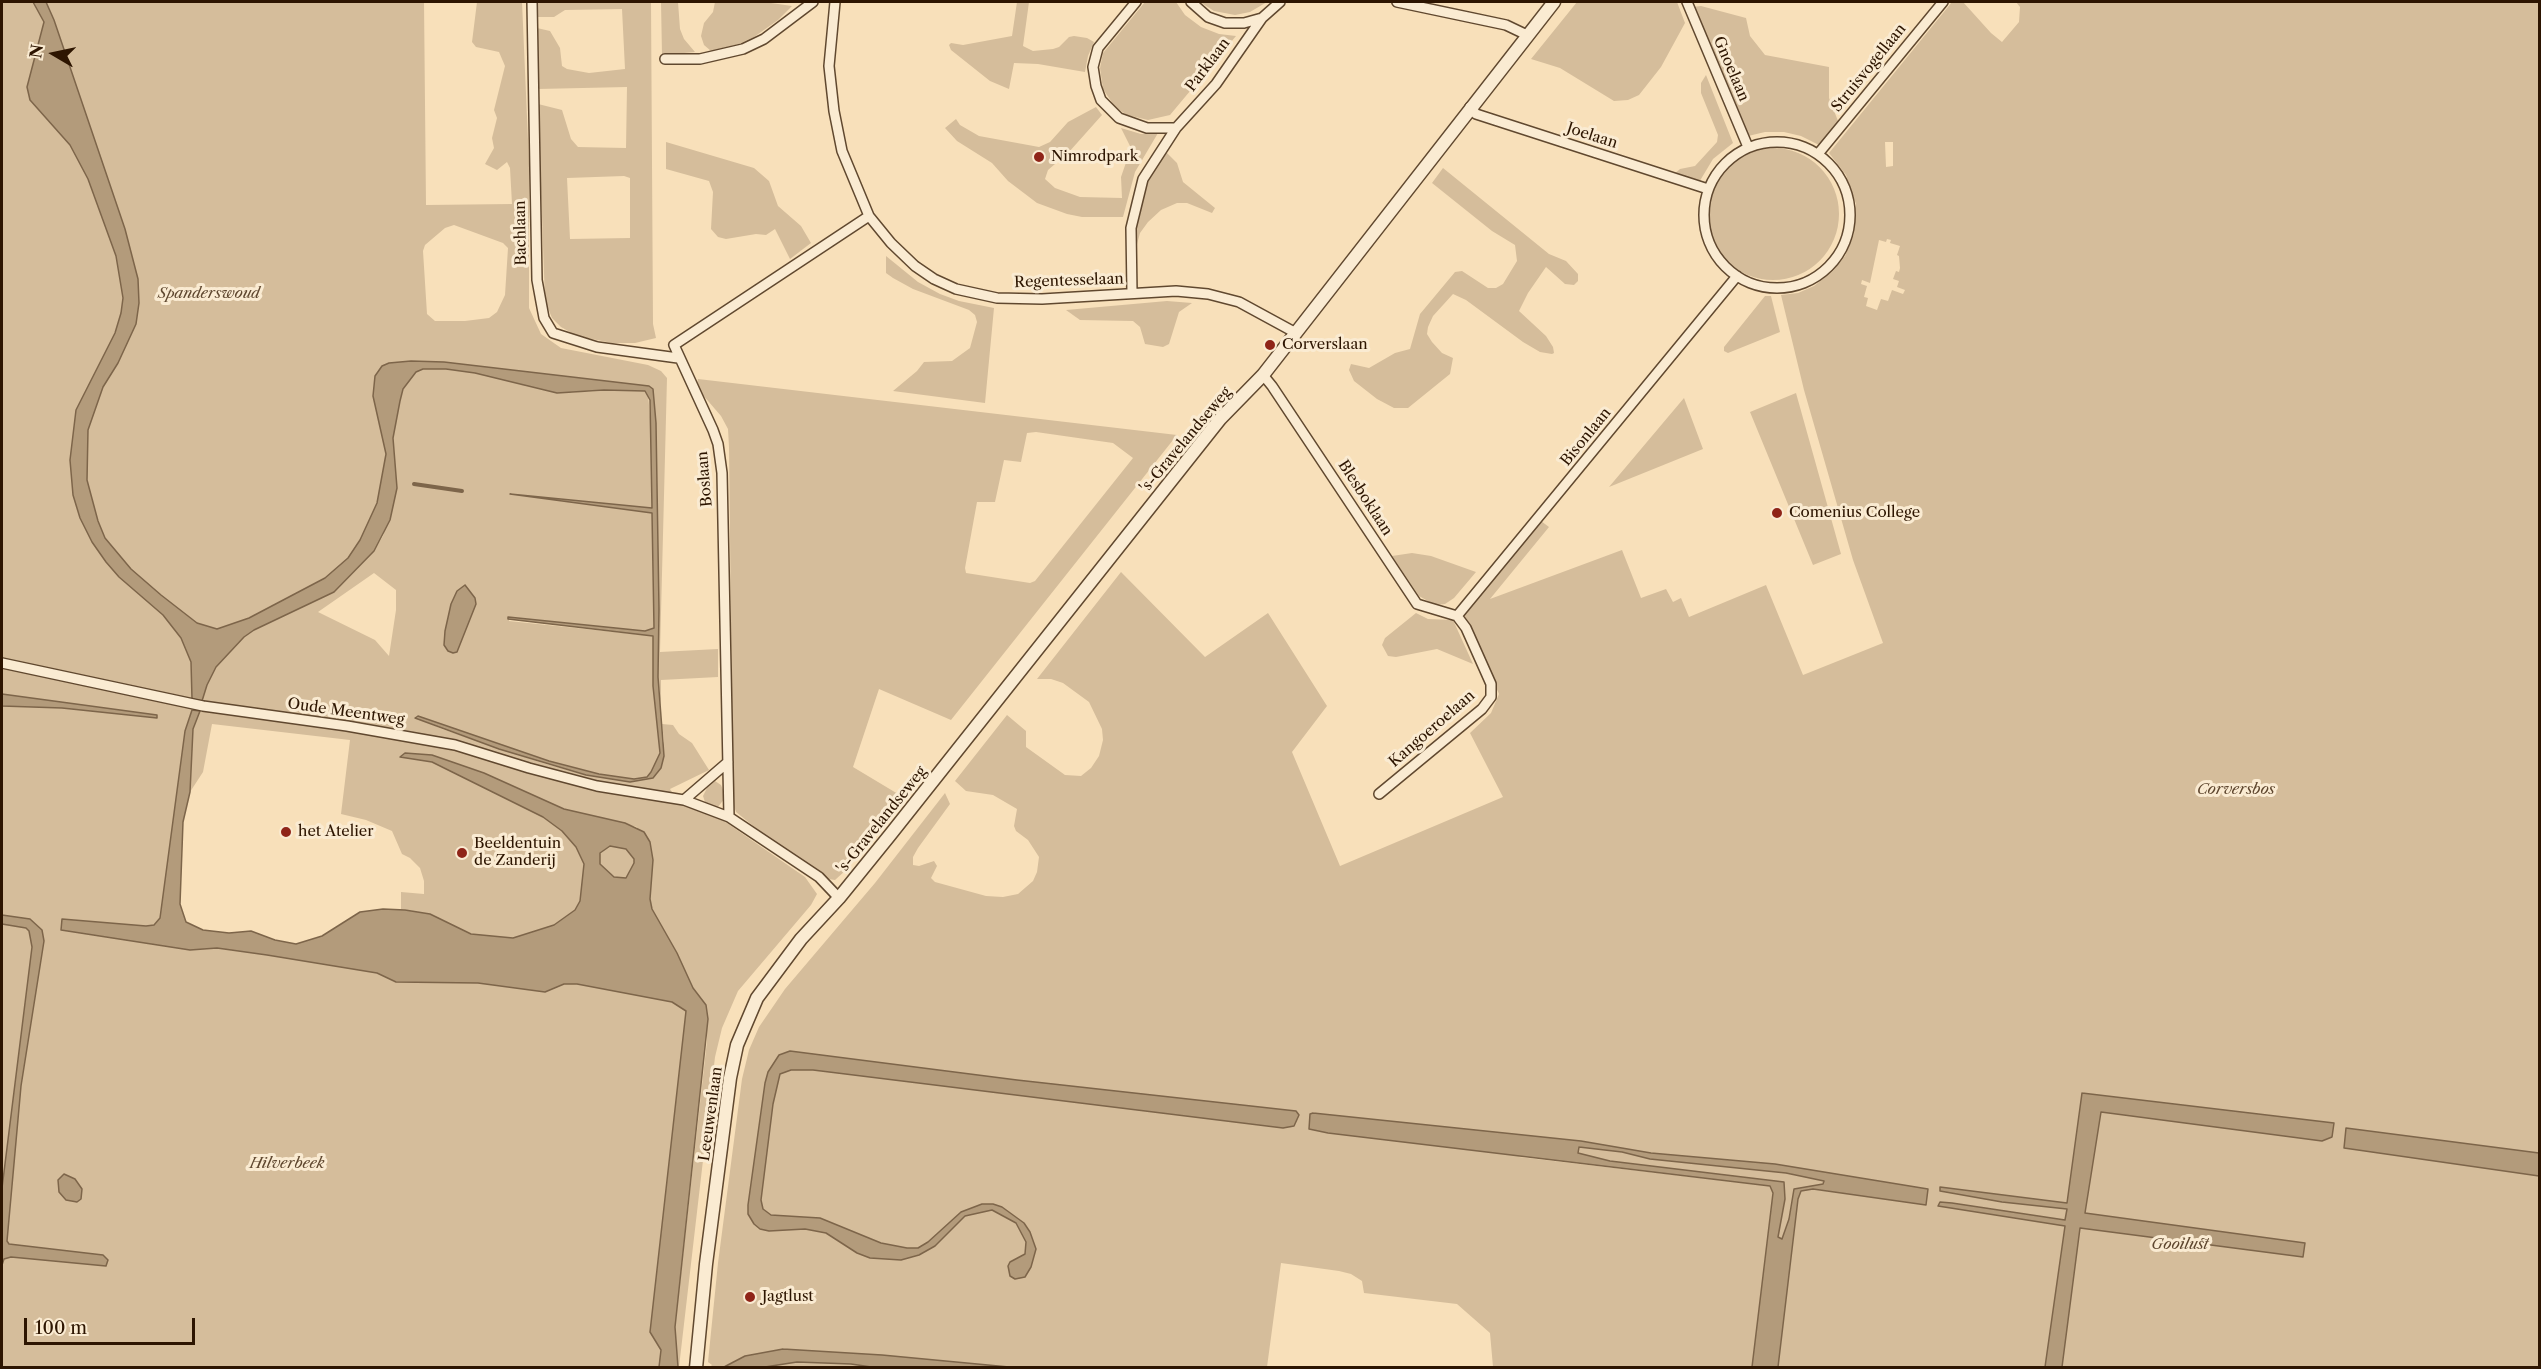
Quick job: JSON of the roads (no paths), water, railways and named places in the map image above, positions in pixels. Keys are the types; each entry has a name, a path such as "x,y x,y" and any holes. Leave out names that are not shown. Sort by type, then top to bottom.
{"street":[{"name":"Bachlaan","path":"532,2 537,280 544,318 553,333 597,347 678,358"},
{"path":"665,59 700,58 743,50 764,39 813,2"},
{"name":"Regentesselaan","path":"835,2 830,66 834,111 842,151 869,216 891,243 915,266 934,279 956,289 997,298 1042,299 1176,291 1208,294 1239,302 1296,333"},
{"path":"1136,2 1098,48 1093,68 1096,86 1101,100 1119,118 1147,129 1176,128"},
{"path":"1191,2 1208,17 1225,23 1244,23 1262,18"},
{"name":"Parklaan","path":"1132,293 1131,228 1143,179 1176,128 1215,84 1262,18 1280,2"},
{"path":"1397,2 1506,25 1527,35"},
{"name":"'s-Gravelandseweg","path":"839,898 1220,419 1263,375 1554,2"},
{"name":"Gnoelaan","path":"1687,2 1748,147"},
{"name":"Struisvogellaan","path":"1818,154 1943,2"},
{"name":"Joelaan","path":"1470,107 1476,114 1708,189"},
{"path":"1765,142 1784,142 1802,146 1818,154 1833,168 1844,185 1850,205 1849,225 1844,245 1833,262 1817,276 1799,285 1779,288 1753,284 1737,276 1719,260 1707,238 1704,213 1708,189 1724,165 1748,147 1765,142"},
{"path":"678,358 674,345 869,216"},
{"name":"Bisonlaan","path":"1457,616 1737,276"},
{"name":"Boslaan","path":"678,358 718,444 722,473 729,817"},
{"name":"Blesboklaan","path":"1263,375 1417,604 1457,616"},
{"name":"Kangoeroelaan","path":"1379,794 1482,709 1491,697 1491,684 1466,628 1457,616"},
{"name":"Oude Meentweg","path":"2,663 203,706 347,726 455,745 597,786 684,800 729,817 819,877 839,898"},
{"path":"684,800 728,762"},
{"name":"Leeuwenlaan","path":"696,1368 706,1264 730,1078 737,1045 747,1018 769,980 801,939 839,898"}],"waterway":[{"path":"414,484 462,491"}],"place":[{"name":"Nimrodpark","path":"1039,157"},
{"name":"Corverslaan","path":"1270,345"},
{"name":"Comenius College","path":"1777,513"},
{"name":"het Atelier","path":"286,832"},
{"name":"Beeldentuin de Zanderij","path":"462,853"},
{"name":"Jagtlust","path":"750,1297"}],"park label":[{"name":"Spanderswoud","path":"209,294"},
{"name":"Corversbos","path":"2236,790"},
{"name":"Hilverbeek","path":"287,1164"},
{"name":"Gooilust","path":"2180,1245"}]}
